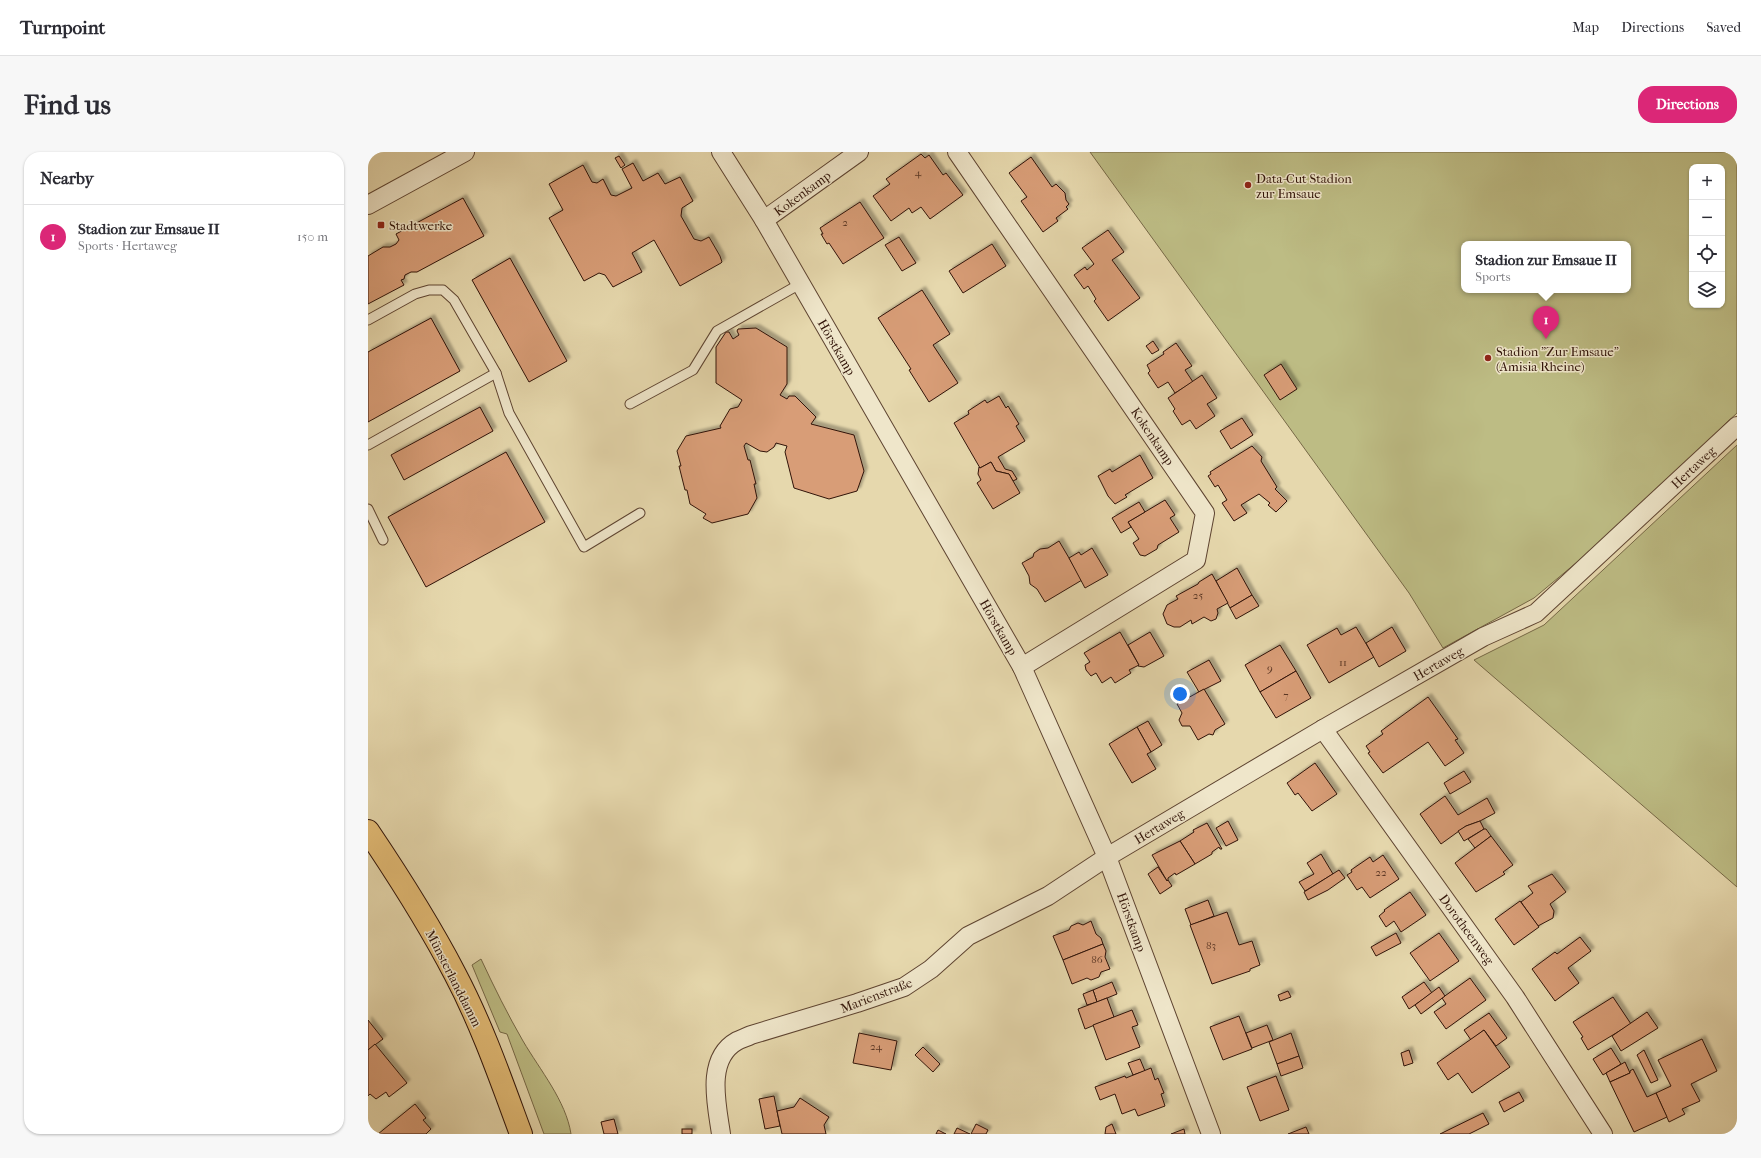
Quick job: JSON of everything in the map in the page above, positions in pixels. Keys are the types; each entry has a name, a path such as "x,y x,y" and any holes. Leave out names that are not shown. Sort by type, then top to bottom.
{"main road":[{"name":"Münsterlanddamm","path":"368,831 407,888 455,975 493,1059 521,1134"}],"street":[{"path":"368,205 465,152"},
{"name":"Hörstkamp","path":"721,152 764,220 1022,667 1107,857 1211,1134"},
{"name":"Kokenkamp","path":"764,220 859,152"},
{"name":"Kokenkamp","path":"957,152 1205,513 1196,560 1022,667"},
{"name":"Hertaweg","path":"1107,857 1323,729 1483,637 1536,613 1737,426"},
{"name":"Dorotheenweg","path":"1323,729 1515,997 1603,1134"},
{"name":"Marienstraße","path":"721,1134 716,1096 718,1064 725,1052 736,1042 751,1035 904,987 931,969 968,936 1048,896 1107,857"}],"lane":[{"path":"630,404 693,370 717,331 800,284"},
{"path":"368,320 415,294 429,290 442,290 454,300 496,373 509,413 584,547 640,513"},
{"path":"368,445 496,373"},
{"path":"368,509 384,540"}],"shaded area":[{"name":"Stadion \"Zur Emsaue\" (Amisia Rheine)","path":"1090,152 1737,152 1737,413 1723,426 1718,436 1618,528 1534,598 1443,648 1409,593"},
{"path":"1737,445 1737,887 1474,660 1544,625"},
{"path":"481,959 517,1031 552,1086 564,1110 571,1134 544,1134 507,1034 500,1032 472,965"}],"building":[{"path":"921,154 925,158 929,155 943,175 946,173 963,195 930,219 921,207 912,213 909,208 891,221 873,196 890,184 886,179"},
{"path":"619,156 625,165 621,168 615,158"},
{"path":"1031,157 1052,187 1056,184 1065,193 1066,200 1069,204 1066,207 1068,209 1056,218 1058,221 1043,232 1021,201 1027,197 1009,173"},
{"path":"633,163 643,181 658,173 665,184 680,177 693,201 682,208 681,216 694,239 701,241 709,237 720,256 721,263 680,286 654,240 632,253 642,272 613,287 605,275 599,273 584,281 549,218 563,210 549,184 583,165 592,182 597,183 603,179 611,195 616,196 632,188 622,169"},
{"path":"463,198 484,236 417,272 411,272 405,275 404,279 401,280 404,285 368,304 368,256 383,247 390,247 396,244 399,240 396,234"},
{"path":"860,202 884,238 843,264 829,243 827,244 821,234 823,234 820,228"},
{"path":"1108,230 1124,252 1112,260 1140,298 1108,321 1094,301 1096,299 1088,286 1084,289 1074,275 1085,267 1087,270 1094,264 1082,248"},
{"path":"899,237 916,263 902,271 885,245"},
{"path":"992,244 1006,266 963,293 949,271"},
{"path":"510,258 567,361 529,382 472,280"},
{"path":"922,290 950,334 933,345 958,383 929,402 909,370 911,369 878,318"},
{"path":"431,318 460,371 368,422 368,352"},
{"path":"756,328 787,347 787,384 780,395 787,399 789,396 795,396 816,417 811,424 854,435 864,471 857,491 829,499 794,488 785,452 787,446 776,443 774,447 767,452 760,451 746,443 744,446 748,460 750,460 756,484 754,484 757,498 748,514 712,523 703,518 706,514 690,504 679,466 681,466 677,451 686,436 721,428 720,426 730,409 738,407 742,400 716,383 716,347 726,332 729,332 733,339 739,335 737,331 738,329"},
{"path":"1153,341 1159,350 1152,354 1146,346"},
{"path":"1176,343 1192,366 1185,370 1193,382 1175,393 1168,382 1158,388 1148,373 1150,371 1147,365 1164,354 1163,352"},
{"path":"1281,364 1297,389 1280,400 1264,375"},
{"path":"1202,375 1217,398 1207,404 1215,416 1196,429 1190,420 1182,425 1173,411 1175,409 1168,398"},
{"path":"999,396 1006,408 1008,406 1019,424 1016,426 1025,441 998,457 1005,469 1012,471 1017,479 1013,481 1009,474 996,471 991,462 980,468 954,423 969,414 968,411 985,400 987,403"},
{"path":"480,407 493,431 404,480 391,455"},
{"path":"1242,418 1253,435 1231,449 1220,431"},
{"path":"1252,446 1262,457 1261,461 1277,487 1275,489 1287,501 1276,512 1268,505 1270,503 1259,494 1241,505 1247,513 1234,521 1222,503 1227,500 1218,485 1215,487 1208,476 1211,474 1210,472"},
{"path":"506,452 545,522 426,587 388,517"},
{"path":"1140,455 1153,478 1125,495 1127,497 1115,504 1108,496 1098,476 1110,469 1112,472"},
{"path":"991,462 996,471 1009,474 1020,493 993,509 977,483 981,480 978,474 979,467 980,468"},
{"path":"1165,500 1175,515 1170,518 1179,532 1158,545 1157,549 1145,556 1140,555 1133,543 1139,539 1128,522"},
{"path":"1139,502 1145,512 1128,522 1131,527 1121,533 1112,518"},
{"path":"1059,541 1082,580 1045,602 1037,589 1030,584 1029,576 1022,563 1033,557 1034,553 1040,549 1048,548"},
{"path":"1092,548 1108,575 1085,588 1069,558 1079,552 1081,555"},
{"path":"1237,568 1252,595 1230,608 1216,581"},
{"path":"1212,574 1228,603 1217,609 1218,613 1216,619 1211,621 1204,617 1192,624 1191,620 1180,627 1174,627 1167,624 1163,614 1167,605 1178,599 1176,596 1198,584"},
{"path":"1252,595 1259,606 1236,619 1230,608"},
{"path":"1356,627 1374,657 1329,683 1307,645 1337,628 1341,635"},
{"path":"1392,627 1406,651 1379,667 1366,643"},
{"path":"1120,632 1139,665 1129,670 1131,673 1115,683 1111,677 1102,683 1096,673 1091,676 1086,670 1085,665 1090,662 1084,653"},
{"path":"1150,632 1164,656 1144,667 1138,666 1139,665 1128,645"},
{"path":"1280,645 1296,671 1260,692 1245,665"},
{"path":"1209,660 1221,681 1199,692 1187,672"},
{"path":"1296,671 1311,698 1276,718 1260,692"},
{"path":"1204,689 1225,724 1215,730 1213,735 1209,734 1198,740 1190,726 1182,726 1179,720 1182,713 1177,704"},
{"path":"1428,697 1458,739 1455,740 1464,753 1445,766 1428,742 1383,773 1368,753 1370,752 1366,746 1383,734 1381,731"},
{"path":"1148,721 1162,745 1151,752 1137,727"},
{"path":"1137,727 1151,752 1147,754 1156,769 1132,783 1109,744"},
{"path":"1315,763 1337,794 1312,811 1298,793 1295,795 1287,783"},
{"path":"1464,771 1471,782 1450,794 1444,783"},
{"path":"1445,796 1458,815 1487,798 1495,813 1466,826 1441,844 1420,814"},
{"path":"1228,821 1238,840 1226,846 1216,828"},
{"path":"1480,821 1484,829 1464,841 1458,831 1466,826"},
{"path":"1207,823 1222,849 1219,847 1212,852 1212,854 1195,864 1180,841 1194,832 1193,830"},
{"path":"1486,829 1491,836 1475,848 1468,839"},
{"path":"1491,836 1513,865 1503,872 1505,874 1476,892 1455,863"},
{"path":"1180,841 1195,864 1176,875 1175,873 1168,878 1167,881 1152,855"},
{"path":"1321,854 1333,874 1305,891 1299,882 1314,874 1307,863"},
{"path":"1383,855 1399,879 1370,898 1362,887 1357,890 1347,875 1352,872 1351,870 1370,857 1373,862"},
{"path":"1158,867 1172,886 1160,894 1148,874"},
{"path":"1339,870 1345,878 1328,890 1308,900 1304,892"},
{"path":"1552,874 1566,892 1550,904 1554,911 1553,918 1538,926 1521,902 1533,893 1528,886"},
{"path":"1410,892 1426,915 1401,932 1394,921 1386,927 1379,916 1385,911 1384,910"},
{"path":"1208,900 1214,916 1191,925 1185,909"},
{"path":"1520,901 1539,927 1514,945 1495,919"},
{"path":"1227,912 1239,945 1252,941 1260,965 1250,969 1250,971 1212,984 1190,925"},
{"path":"1091,921 1096,934 1101,938 1103,944 1063,960 1053,936 1069,930 1071,926 1078,923 1083,925"},
{"path":"1396,933 1401,943 1376,956 1371,947"},
{"path":"1439,933 1459,961 1430,981 1410,953"},
{"path":"1580,937 1591,951 1568,968 1579,983 1555,1001 1532,969 1555,952 1557,954"},
{"path":"1103,944 1106,951 1105,957 1110,969 1101,972 1099,977 1091,980 1087,978 1072,984 1063,960"},
{"path":"1470,978 1486,1000 1446,1029 1434,1012 1446,1004 1442,998"},
{"path":"1112,982 1117,994 1097,1002 1093,990"},
{"path":"1424,982 1432,993 1409,1009 1402,997"},
{"path":"1439,987 1445,996 1421,1014 1415,1005"},
{"path":"1093,990 1097,1002 1087,1005 1083,994"},
{"path":"1288,991 1291,997 1280,1001 1278,995"},
{"path":"1613,997 1631,1024 1588,1050 1581,1038 1583,1037 1573,1022"},
{"path":"1107,998 1114,1017 1085,1029 1078,1009"},
{"path":"1132,1010 1138,1025 1132,1027 1140,1047 1106,1060 1093,1025"},
{"path":"1647,1012 1658,1028 1621,1051 1612,1036"},
{"path":"1489,1013 1507,1038 1496,1046 1484,1030 1471,1040 1464,1030"},
{"path":"1239,1016 1252,1049 1223,1060 1210,1027"},
{"path":"368,1020 383,1039 368,1050"},
{"path":"1267,1025 1273,1040 1252,1048 1246,1033"},
{"path":"1484,1030 1510,1067 1472,1093 1458,1073 1448,1080 1437,1063"},
{"path":"859,1033 897,1041 891,1070 853,1063"},
{"path":"1291,1033 1299,1056 1277,1064 1269,1042"},
{"path":"1702,1039 1717,1071 1691,1084 1700,1101 1682,1109 1685,1114 1669,1122 1656,1093 1671,1086 1658,1060"},
{"path":"375,1044 407,1083 389,1097 386,1092 376,1099 370,1094 368,1096 368,1050"},
{"path":"923,1047 940,1064 933,1072 915,1055"},
{"path":"1611,1048 1621,1064 1603,1075 1593,1059"},
{"path":"1409,1050 1413,1063 1404,1066 1401,1053"},
{"path":"1644,1050 1658,1080 1651,1083 1637,1055"},
{"path":"1299,1056 1303,1068 1281,1076 1277,1064"},
{"path":"1140,1059 1145,1071 1133,1075 1128,1063"},
{"path":"1625,1062 1630,1073 1610,1082 1606,1073"},
{"path":"1151,1068 1155,1080 1158,1078 1164,1093 1161,1094 1165,1106 1138,1116 1135,1109 1122,1114 1115,1094 1100,1100 1095,1087 1125,1076 1126,1078"},
{"path":"1633,1069 1647,1097 1656,1093 1667,1117 1634,1132 1610,1082 1630,1073"},
{"path":"1276,1076 1289,1110 1260,1121 1247,1087"},
{"path":"1519,1092 1524,1101 1504,1112 1499,1102"},
{"path":"774,1096 780,1126 765,1129 759,1099"},
{"path":"800,1098 829,1117 824,1125 826,1134 782,1134 777,1111 794,1107"},
{"path":"415,1104 426,1118 423,1120 431,1129 426,1134 378,1134"},
{"path":"1483,1113 1489,1124 1469,1134 1440,1134"},
{"path":"614,1119 618,1134 604,1134 601,1122"},
{"path":"976,1124 988,1130 986,1134 971,1134"},
{"path":"1112,1124 1116,1134 1105,1134 1106,1127"},
{"path":"1306,1127 1309,1134 1288,1134"},
{"path":"957,1128 970,1134 954,1134"},
{"path":"682,1129 692,1129 692,1134 682,1134"},
{"path":"1184,1129 1185,1134 1171,1134"},
{"path":"938,1130 946,1134 936,1134"}],"place":[{"name":"Data-Cut Stadion zur Emsaue","path":"1248,185"},
{"name":"Stadtwerke","path":"381,225"},
{"name":"Stadion zur Emsaue II","path":"1546,339"},
{"name":"Stadion \"Zur Emsaue\" (Amisia Rheine)","path":"1488,358"}]}
